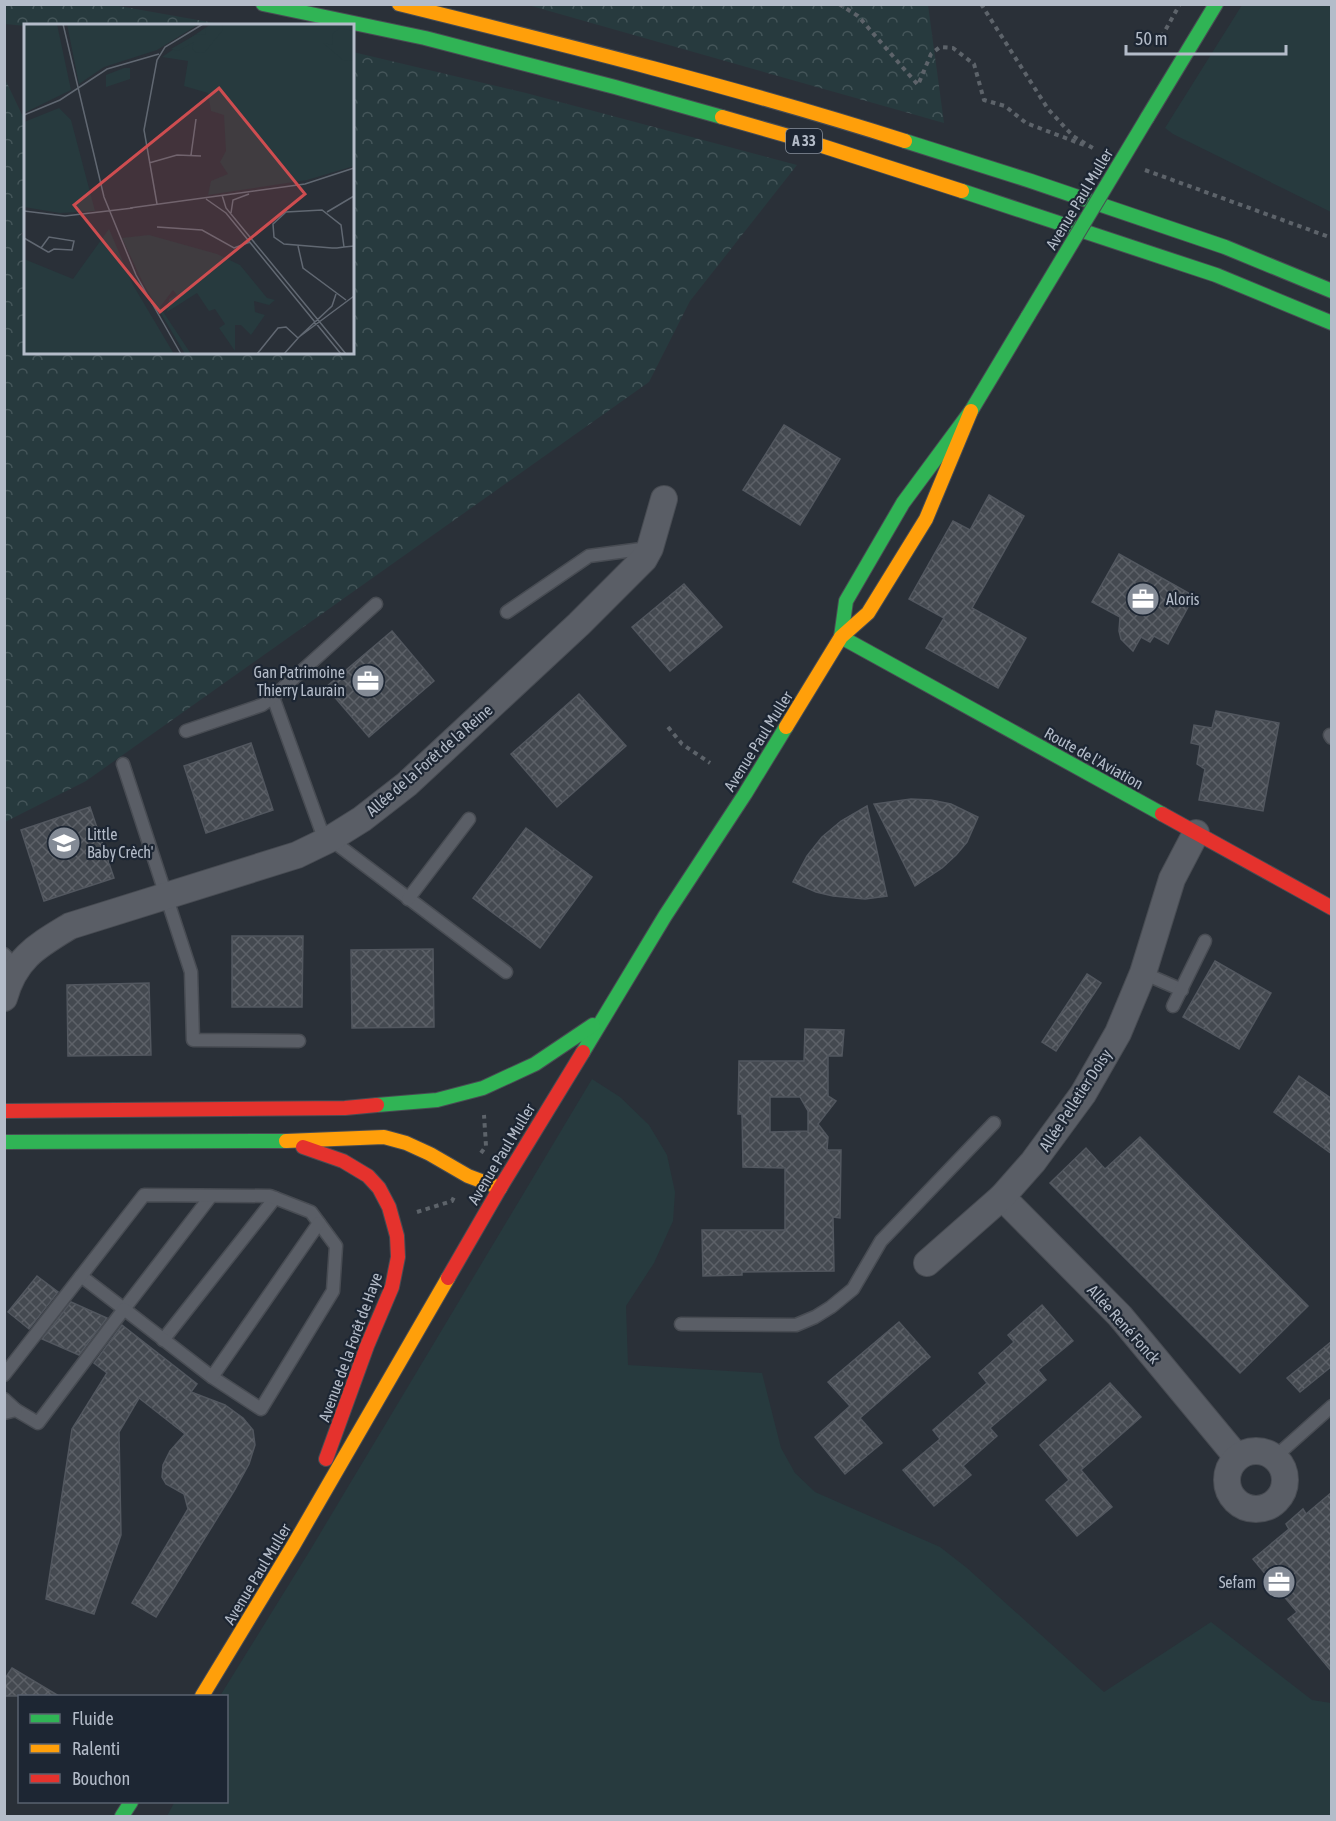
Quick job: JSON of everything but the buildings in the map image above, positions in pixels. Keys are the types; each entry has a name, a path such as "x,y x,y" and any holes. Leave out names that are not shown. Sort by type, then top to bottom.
{"main road":[{"name":"A 33","path":"263,4 424,38 615,87 813,143 1216,275 1332,323"},
{"name":"A 33","path":"399,4 614,57 823,115 1030,181 1204,240 1332,291"},
{"name":"Avenue Paul Muller","path":"841,637 846,601 903,503 971,411 1216,4"},
{"name":"Avenue Paul Muller","path":"203,1695 293,1546 500,1188 664,916 745,794 841,637 868,613 926,519 971,411"},
{"name":"Route de l'Aviation","path":"841,637 1332,908"},
{"path":"4,1111 345,1108 437,1100 483,1088 535,1064 602,1019"},
{"path":"345,1108 390,1118"},
{"name":"Avenue de la Forêt de Haye","path":"4,1142 288,1141 384,1137 406,1143 468,1176 500,1188"},
{"name":"Avenue de la Forêt de Haye","path":"288,1141 343,1161 368,1176 379,1188 389,1207 397,1236 398,1257 392,1287 367,1346 293,1546"},
{"path":"482,1160 500,1188"},
{"path":"122,1816 130,1803"}],"street":[{"name":"Allée de la Forêt de la Reine","path":"4,998 9,982 11,961 27,955 38,945 70,926 297,855 328,840 362,819 407,784 579,624 644,559 650,548 664,499"},
{"name":"Allée Pelletier Doisy","path":"927,1263 1002,1197 1033,1162 1083,1094 1118,1033 1143,973 1172,879 1196,833"},
{"name":"Allée René Fonck","path":"1002,1197 1120,1316 1237,1457"},
{"path":"1249,1451 1262,1451 1275,1457 1282,1467 1285,1480 1282,1492 1274,1503 1262,1508 1249,1508 1239,1503 1231,1495 1227,1484 1228,1472 1237,1457 1249,1451"}],"lane":[{"path":"507,612 589,556 650,548"},
{"path":"186,731 262,705 376,604"},
{"path":"273,697 328,840 506,972"},
{"path":"123,764 191,972 193,1040 299,1041"},
{"path":"408,898 469,819"},
{"path":"1173,1006 1205,941"},
{"path":"1143,973 1182,990"},
{"path":"681,1324 796,1325 831,1307 853,1289 881,1241 993,1123"},
{"path":"4,1375 81,1276 144,1195 270,1196 311,1212 336,1246 333,1291 261,1409 212,1377 81,1276"},
{"path":"4,1399 10,1412 38,1423 211,1196"},
{"path":"163,1340 275,1198"},
{"path":"212,1377 319,1223"},
{"path":"1275,1457 1332,1406"}],"path":[{"path":"839,4 858,16 918,85 931,54 940,47 953,48 974,64 984,100 1005,106 1026,123 1090,148"},
{"path":"668,727 682,744 710,763"},
{"path":"482,1160 486,1146 484,1106"},
{"path":"411,1214 452,1201 456,1194"}],"green space":[{"path":"4,5 113,5 220,24 24,24 24,26 5,24"},
{"path":"528,5 928,5 944,123"},
{"path":"1242,5 1331,5 1331,212 1165,128"},
{"path":"354,52 526,93 797,165 690,301 649,382 86,781 5,822 5,79 24,119 24,230 21,235 24,236 24,354 354,354"},
{"path":"592,1079 620,1097 649,1125 667,1155 675,1192 673,1221 654,1263 626,1306 628,1365 762,1373 781,1448 795,1473 815,1492 940,1547 967,1568 1104,1692 1211,1622 1312,1700 1331,1703 1331,1816 167,1816 174,1803 228,1803 228,1695 221,1695 309,1552"}],"traffic: fast":[{"path":"263,4 425,38 722,117"},
{"path":"1147,118 1216,4"},
{"path":"1028,316 1147,118"},
{"path":"905,141 1225,247 1332,291"},
{"path":"962,191 1216,275 1332,323"},
{"path":"841,637 846,601 903,503 971,411 1028,316"},
{"path":"841,637 1162,814"},
{"path":"583,1052 665,916 786,727"},
{"path":"377,1105 437,1100 483,1088 535,1064 593,1025"},
{"path":"4,1142 286,1141"},
{"path":"122,1816 130,1803"}],"traffic: slow":[{"path":"399,4 717,85 905,141"},
{"path":"722,117 813,143 962,191"},
{"path":"786,727 841,637 868,613 926,519 971,411"},
{"path":"286,1141 384,1137 406,1143 468,1176 500,1188"},
{"path":"203,1695 293,1546 448,1278"}],"traffic: jam":[{"path":"1162,814 1332,908"},
{"path":"448,1278 583,1052"},
{"path":"4,1111 345,1108 377,1105"},
{"path":"303,1147 343,1161 368,1176 379,1188 389,1207 397,1236 398,1257 392,1287 367,1346 326,1459"}],"place":[{"name":"Aloris","path":"1143,599"},
{"name":"Gan Patrimoine Thierry Laurain","path":"368,681"},
{"name":"Little Baby Crèch'","path":"64,843"},
{"name":"Sefam","path":"1279,1582"}]}
